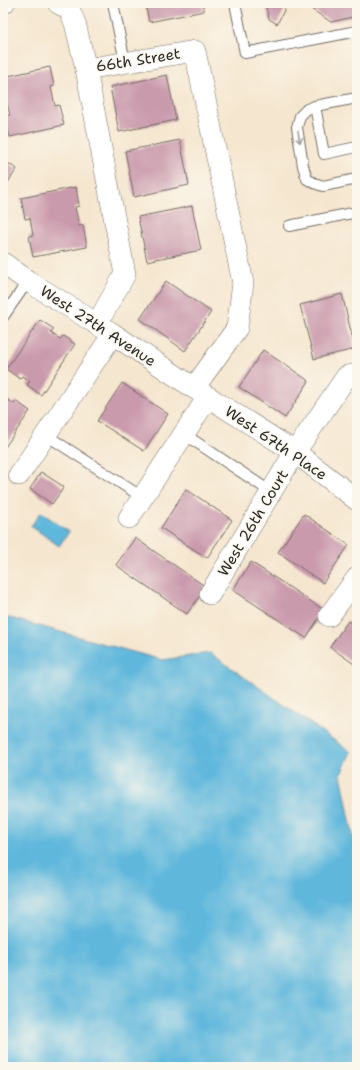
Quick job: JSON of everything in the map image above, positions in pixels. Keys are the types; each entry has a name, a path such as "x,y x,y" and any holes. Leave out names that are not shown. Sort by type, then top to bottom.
{"street":[{"path":"58,3 69,9 75,23 86,69"},
{"name":"66th Street","path":"19,475 46,435 105,329 125,274 86,69 195,51 243,283 237,328 201,393"},
{"name":"West 27th Avenue","path":"3,263 28,281 105,329 201,393"},
{"name":"West 26th Court","path":"210,594 295,452 347,376 357,374"},
{"path":"129,518 184,434 201,393"},
{"name":"West 67th Place","path":"201,393 295,452 357,500"},
{"path":"329,616 357,578"}],"lane":[{"path":"113,3 125,62"},
{"path":"235,3 245,53 357,31"},
{"path":"357,98 315,106 300,116 297,127 303,166 307,179 323,186 357,179"},
{"path":"315,106 324,154 357,147"},
{"path":"289,226 357,212"},
{"path":"3,317 28,281"},
{"path":"184,434 271,492"},
{"path":"46,435 142,497"}],"water":[{"path":"41,512 69,532 59,546 31,526"},
{"path":"3,616 162,660 210,653 351,752 341,774 357,856 357,1067 3,1067"}],"building":[{"path":"145,3 202,3 204,11 149,22"},
{"path":"265,3 288,3 277,24 269,19"},
{"path":"302,3 357,3 357,16 331,22"},
{"path":"50,67 54,86 51,87 55,106 59,105 64,125 10,137 5,116 10,115 6,99 3,99 3,77"},
{"path":"167,75 176,120 119,132 110,87"},
{"path":"180,140 189,185 134,197 125,151"},
{"path":"3,160 17,169 6,185 3,183"},
{"path":"76,187 79,206 75,207 79,226 83,225 87,247 33,257 29,236 33,235 30,218 25,219 21,198"},
{"path":"192,206 201,250 147,261 138,217"},
{"path":"166,281 211,312 185,351 140,319"},
{"path":"342,294 355,349 314,359 300,305"},
{"path":"40,320 54,329 51,333 60,339 63,336 75,344 41,395 27,385 30,381 22,376 20,379 6,369"},
{"path":"263,350 309,381 285,418 239,387"},
{"path":"122,383 168,414 144,451 97,421"},
{"path":"3,392 7,395 5,398 14,404 16,401 30,411 3,450"},
{"path":"41,472 64,487 52,504 30,489"},
{"path":"186,489 232,520 207,558 161,528"},
{"path":"304,514 349,545 323,583 278,552"},
{"path":"135,538 206,587 187,614 116,565"},
{"path":"251,562 324,610 306,638 233,590"},
{"path":"348,621 357,627 357,666 330,647"}]}
